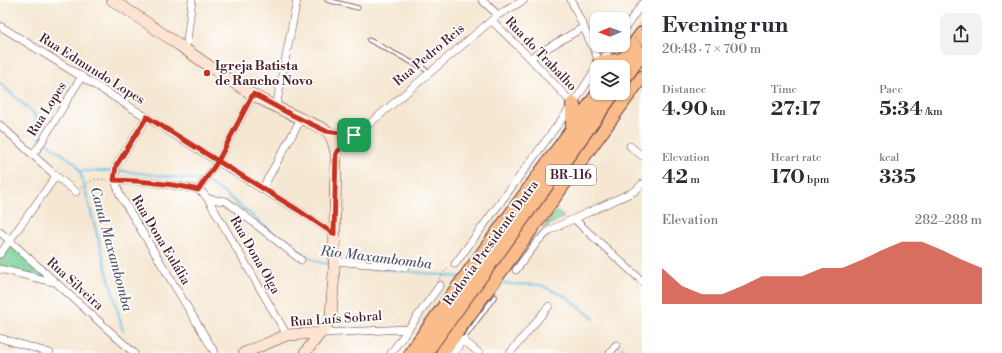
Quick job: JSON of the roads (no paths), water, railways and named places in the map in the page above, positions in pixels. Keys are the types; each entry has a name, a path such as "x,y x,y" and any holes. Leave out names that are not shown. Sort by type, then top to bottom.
{"highway":[{"path":"622,60 636,35"},
{"path":"630,69 642,53"},
{"name":"BR-116","path":"442,353 491,294 494,270 642,77"},
{"name":"Rodovia Presidente Dutra","path":"426,353 464,290 474,266 594,100"},
{"name":"Rodovia Presidente Dutra","path":"411,353 464,290 494,270 608,100"},
{"path":"573,104 573,129"}],"main road":[{"path":"112,0 253,94 326,131 333,142 336,153 334,265 331,316 321,333 306,352"},
{"name":"Rua Luís Sobral","path":"244,353 287,336 321,333"},
{"path":"287,336 302,341 306,352"}],"street":[{"path":"186,48 192,0"},
{"path":"276,107 297,0"},
{"name":"Rua do Trabalho","path":"482,0 498,16"},
{"name":"Rua Pedro Reis","path":"336,153 354,135 362,130 498,16 524,0"},
{"path":"571,0 584,27 596,60"},
{"path":"630,21 642,4"},
{"name":"Rua do Trabalho","path":"492,21 530,58 573,104"},
{"name":"Rua Edmundo Lopes","path":"0,26 298,210 334,234"},
{"path":"530,58 584,27"},
{"name":"Rua Lopes","path":"32,154 38,148 82,76"},
{"path":"455,264 573,104 590,78"},
{"path":"115,179 150,182 198,190 218,161 253,94"},
{"name":"Rua Dona Eulália","path":"147,117 116,166 115,179 120,195 215,353"},
{"path":"262,189 302,119"},
{"path":"0,125 56,176 78,190"},
{"path":"326,131 354,135"},
{"path":"630,146 642,156"},
{"path":"0,254 56,176"},
{"path":"516,270 542,237 556,227 634,191 642,184"},
{"name":"Rua Dona Olga","path":"198,190 208,199 287,336"},
{"path":"208,199 226,201 301,260"},
{"path":"574,219 642,281"},
{"name":"Rua Silveira","path":"0,232 134,353"},
{"path":"334,265 406,267"},
{"path":"0,268 55,282"},
{"path":"391,353 440,282"},
{"path":"510,353 549,306"},
{"name":"Rua Luís Sobral","path":"321,333 408,329"},
{"path":"0,338 50,353"},
{"path":"453,353 463,340 478,353"},
{"path":"610,353 616,345"}],"lane":[{"path":"327,0 358,8"},
{"path":"369,40 431,72"},
{"path":"463,340 491,294"}],"waterway":[{"name":"Rio Maxambomba","path":"0,83 35,115 36,135 41,138"},
{"name":"Canal Maxambomba","path":"44,141 75,163 80,171 123,331"},
{"name":"Rio Maxambomba","path":"80,171 122,171 202,181"},
{"name":"Rio Maxambomba","path":"206,181 224,193 289,245 316,261 331,264"},
{"name":"Rio Maxambomba","path":"367,267 460,277"},
{"name":"Rio Maxambomba","path":"498,282 540,285 567,297 594,319"},
{"name":"Rio Maxambomba","path":"622,348 628,353"}],"place":[{"name":"Igreja Batista de Rancho Novo","path":"207,73"}]}
